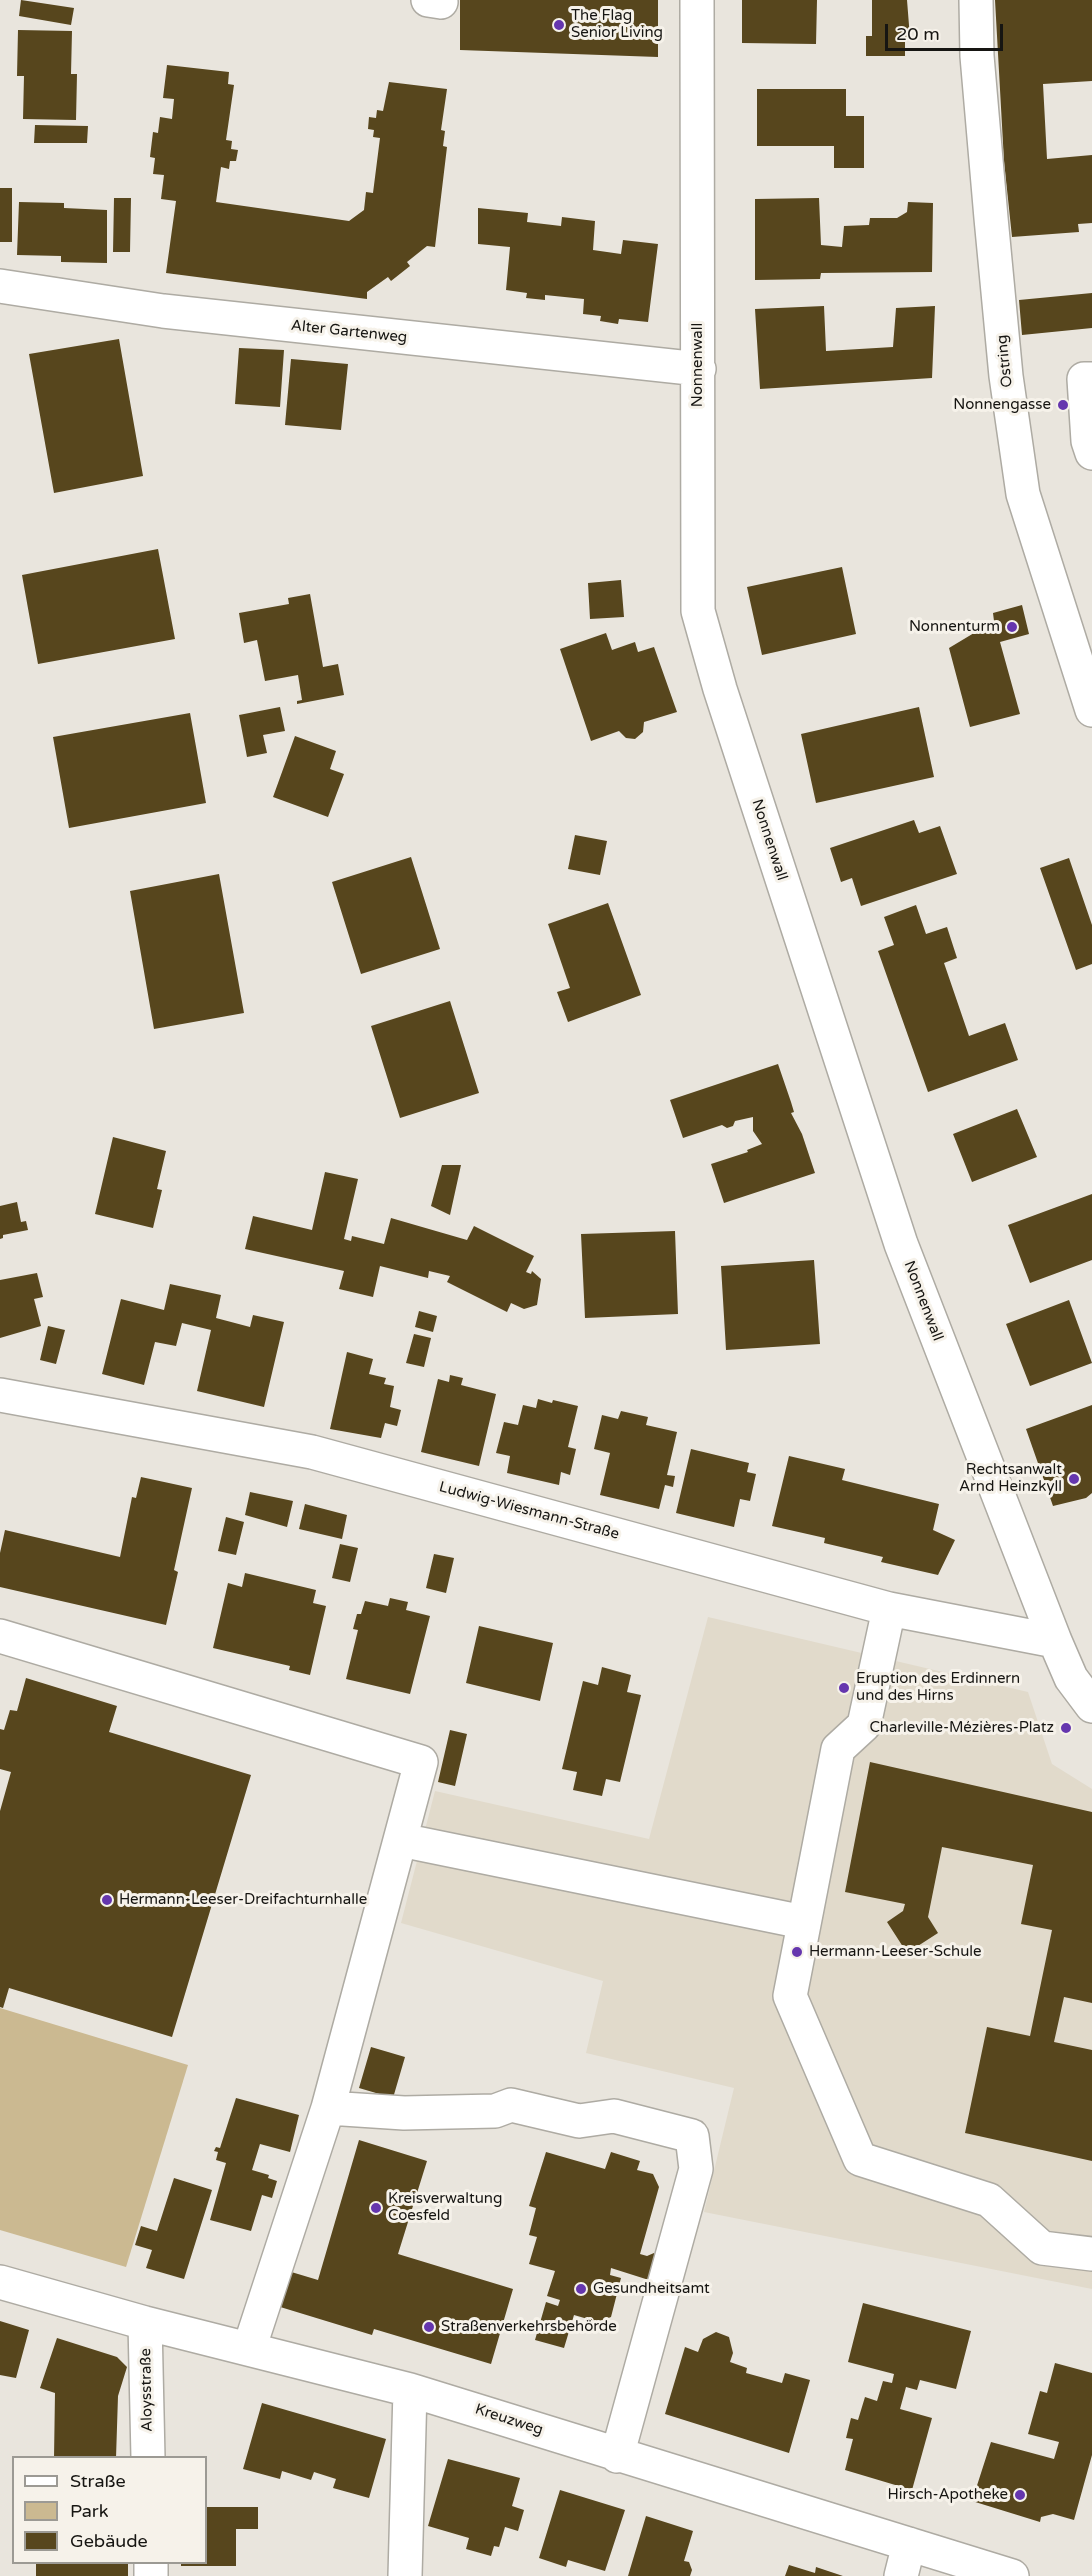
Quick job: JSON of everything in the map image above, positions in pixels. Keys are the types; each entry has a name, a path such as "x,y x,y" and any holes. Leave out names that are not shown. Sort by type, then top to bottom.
{"street":[{"name":"Nonnenwall","path":"697,0 698,611 720,689 902,1244 1055,1641"},
{"name":"Ostring","path":"976,0 977,56 1006,376 1022,482 1081,637 1092,711"},
{"name":"Alter Gartenweg","path":"0,286 163,311 699,369"},
{"path":"1092,379 1084,379 1092,453"},
{"name":"Ludwig-Wiesmann-Straße","path":"0,1395 312,1452 889,1609 1055,1641"},
{"path":"889,1609 864,1725 838,1749 790,1996 860,2159 989,2200 1042,2248 1092,2254"},
{"path":"0,1636 421,1762 328,2108 249,2349"},
{"path":"1055,1641 1071,1678 1092,1706"},
{"path":"401,1840 803,1923"},
{"path":"328,2108 404,2113 495,2111 512,2105 579,2121 614,2116 692,2136 696,2169 617,2456"},
{"name":"Kreuzweg","path":"0,2282 145,2323 410,2390 499,2416 617,2456 1012,2576"},
{"name":"Aloysstraße","path":"145,2323 148,2456"},
{"path":"405,2576 410,2390"},
{"path":"901,2576 909,2544"}],"shaded area":[{"name":"Hermann-Leeser-Schule","path":"708,1617 1028,1692 1052,1764 1092,1789 1092,2289 704,2212 734,2088 586,2053 603,1981 401,1923 435,1791 649,1839"}],"green space":[{"path":"0,2008 188,2065 126,2267 0,2230"}],"building":[{"path":"21,0 74,8 71,25 19,16"},
{"name":"The Flag Senior Living","path":"460,0 658,0 658,57 460,50"},
{"path":"742,0 817,0 816,44 742,43"},
{"path":"872,0 907,0 910,38 905,38 905,56 866,56 866,36 872,36"},
{"path":"995,0 1092,0 1092,81 1043,84 1047,159 1092,155 1092,223 1078,224 1079,232 1012,237 1004,161"},
{"path":"18,30 72,31 71,74 77,74 76,120 23,119 24,76 17,76"},
{"path":"167,65 229,72 228,84 234,85 226,140 232,141 231,149 238,150 236,161 230,161 229,169 221,167 216,202 349,221 364,210 366,192 373,193 380,138 373,137 374,130 368,129 369,117 376,118 377,110 383,111 389,82 447,89 441,130 445,131 443,146 447,147 435,247 427,246 407,262 410,266 391,281 388,277 367,292 367,299 166,273 176,201 161,199 164,175 153,174 155,158 150,157 153,132 158,133 160,117 172,119 174,99 163,98"},
{"path":"757,89 846,89 846,116 864,116 864,168 834,168 834,146 757,146"},
{"path":"35,125 88,126 87,143 34,143"},
{"path":"0,188 12,188 12,242 0,242"},
{"path":"114,198 131,198 130,252 113,252"},
{"path":"819,198 821,245 842,247 844,226 869,225 870,218 897,218 907,212 908,202 933,203 932,272 821,273 820,279 755,280 755,199"},
{"path":"19,202 64,203 64,208 107,210 107,263 61,262 61,256 17,255"},
{"path":"478,208 528,213 527,222 561,226 562,217 595,221 593,250 621,254 623,240 658,244 648,322 619,319 618,324 600,321 601,316 583,314 584,299 545,295 545,300 526,298 527,293 506,290 510,247 478,244"},
{"path":"1092,293 1092,328 1022,335 1019,300"},
{"path":"824,306 826,351 893,347 896,308 935,306 932,378 760,389 755,309"},
{"path":"119,339 143,476 54,493 29,354"},
{"path":"239,348 284,350 280,407 235,404"},
{"path":"291,359 348,364 341,430 285,425"},
{"path":"158,549 175,639 38,664 22,575"},
{"path":"842,567 856,634 762,655 747,587"},
{"path":"621,580 624,617 590,619 588,583"},
{"path":"310,594 323,667 338,664 344,695 297,704 297,701 302,700 298,675 265,681 257,640 244,643 239,613 289,604 288,598"},
{"path":"1022,605 1029,634 1000,642 1020,714 970,727 949,648 994,621 993,613"},
{"path":"606,633 612,650 635,642 638,652 654,647 677,712 644,722 643,732 635,739 626,738 619,731 591,741 560,649"},
{"path":"280,707 285,731 263,735 267,753 247,757 239,715"},
{"path":"919,707 934,777 816,803 801,734"},
{"path":"190,713 206,803 69,828 53,737"},
{"path":"295,736 336,751 330,769 344,774 328,817 273,797"},
{"path":"914,820 919,833 940,826 957,874 861,906 852,878 841,882 830,848"},
{"path":"575,835 607,841 600,875 568,869"},
{"path":"411,857 440,949 361,974 332,882"},
{"path":"1069,858 1092,925 1092,964 1076,970 1040,868"},
{"path":"219,874 244,1013 154,1029 130,891"},
{"path":"608,903 641,995 568,1022 557,992 570,988 548,924"},
{"path":"916,905 926,934 947,927 957,958 944,963 969,1036 1005,1023 1018,1060 928,1092 878,951 894,945 884,917"},
{"path":"450,1001 479,1093 400,1118 371,1026"},
{"path":"778,1064 794,1112 791,1113 802,1134 815,1173 724,1203 711,1164 748,1152 747,1150 762,1144 753,1131 753,1117 735,1121 733,1126 727,1128 722,1125 683,1138 670,1100"},
{"path":"1017,1109 1037,1157 972,1182 953,1134"},
{"path":"113,1137 166,1151 157,1189 162,1190 153,1228 95,1214"},
{"path":"442,1165 461,1165 450,1215 431,1206"},
{"path":"325,1172 358,1179 344,1239 351,1241 352,1236 384,1244 391,1218 467,1240 474,1226 534,1256 526,1272 531,1274 532,1271 541,1279 537,1305 524,1309 511,1303 507,1312 447,1282 450,1276 429,1271 428,1278 380,1266 373,1297 339,1289 344,1271 245,1249 253,1216 312,1230"},
{"path":"1092,1194 1092,1260 1030,1283 1008,1225"},
{"path":"17,1202 21,1222 26,1221 28,1230 3,1235 0,1239 0,1206"},
{"path":"675,1231 678,1314 585,1318 581,1234"},
{"path":"814,1260 820,1344 726,1350 721,1266"},
{"path":"37,1273 43,1297 34,1299 41,1326 0,1338 0,1280"},
{"path":"170,1284 221,1295 216,1318 250,1327 253,1315 284,1322 264,1407 197,1391 211,1330 182,1323 176,1346 155,1342 144,1385 102,1374 121,1299 164,1310"},
{"path":"1069,1300 1092,1363 1030,1386 1006,1324"},
{"path":"419,1311 437,1316 433,1332 415,1327"},
{"path":"48,1326 65,1330 56,1364 40,1360"},
{"path":"414,1334 431,1338 424,1367 406,1363"},
{"path":"347,1352 373,1359 369,1374 386,1378 384,1384 394,1386 390,1407 401,1410 397,1426 385,1423 381,1438 330,1429"},
{"path":"450,1375 463,1378 461,1385 496,1394 479,1466 421,1452 438,1379 449,1382"},
{"path":"538,1399 578,1406 568,1447 576,1449 570,1475 561,1472 559,1485 507,1473 510,1456 496,1453 504,1422 518,1425 523,1405 536,1408"},
{"path":"1092,1405 1092,1493 1086,1498 1053,1506 1026,1429"},
{"path":"621,1411 648,1417 646,1425 677,1432 667,1475 675,1476 673,1487 665,1485 659,1509 600,1495 610,1453 594,1449 602,1415 618,1419"},
{"path":"691,1449 749,1463 747,1472 756,1474 750,1501 740,1499 734,1527 676,1513"},
{"path":"789,1456 845,1469 842,1480 939,1504 933,1530 955,1540 938,1575 881,1562 883,1557 824,1543 825,1538 772,1526"},
{"path":"141,1477 192,1488 174,1570 178,1572 166,1625 0,1587 0,1553 5,1530 120,1557 132,1497 136,1498"},
{"path":"250,1492 293,1501 287,1527 245,1515"},
{"path":"305,1504 347,1515 342,1539 299,1529"},
{"path":"226,1517 244,1522 236,1555 218,1551"},
{"path":"340,1544 358,1548 350,1582 332,1578"},
{"path":"434,1554 454,1558 446,1593 426,1588"},
{"path":"245,1573 316,1590 313,1603 326,1606 310,1675 289,1670 290,1666 213,1648 228,1583 242,1587"},
{"path":"390,1598 408,1602 406,1610 430,1616 410,1694 346,1679 358,1630 353,1629 357,1614 361,1614 365,1601 388,1606"},
{"path":"479,1626 553,1643 540,1701 466,1683"},
{"path":"602,1667 631,1675 627,1692 641,1695 620,1782 606,1779 602,1796 573,1790 577,1772 562,1769 583,1681 598,1685"},
{"name":"Hermann-Leeser-Dreifachturnhalle","path":"26,1678 117,1706 109,1732 251,1775 172,2037 9,1988 3,2008 0,2007 0,1811 11,1772 0,1769 0,1729 4,1730 10,1710 17,1711"},
{"path":"450,1730 467,1734 455,1786 438,1782"},
{"path":"870,1762 1092,1812 1092,2003 1064,1997 1054,2042 1092,2050 1092,2161 965,2133 987,2027 1030,2036 1052,1930 1021,1924 1033,1865 942,1847 928,1917 938,1933 907,1953 887,1922 903,1911 905,1904 845,1892"},
{"path":"371,2047 405,2057 393,2098 359,2088"},
{"path":"236,2098 299,2115 290,2152 260,2144 252,2170 269,2175 268,2178 277,2181 272,2198 262,2195 251,2231 210,2220 226,2163 216,2160 218,2152 214,2151 216,2147 220,2148"},
{"name":"Kreisverwaltung Coesfeld","path":"359,2140 427,2161 398,2254 513,2289 491,2364 374,2329 372,2335 277,2306 288,2271 318,2280"},
{"name":"Kreisverwaltung Coesfeld","path":"546,2152 605,2169 611,2152 640,2161 637,2170 653,2174 659,2187 640,2254 647,2256 654,2253 658,2262 652,2281 611,2268 610,2275 621,2278 611,2317 598,2322 574,2315 564,2348 535,2340 546,2302 558,2306 560,2300 547,2296 555,2271 529,2264 537,2237 529,2235 536,2208 529,2206"},
{"path":"174,2178 212,2190 184,2279 146,2268 152,2250 135,2245 141,2226 157,2231"},
{"path":"863,2303 971,2331 956,2389 920,2380 917,2390 906,2387 900,2409 932,2418 912,2490 845,2470 853,2439 846,2438 851,2418 858,2420 865,2397 877,2401 883,2381 892,2383 894,2374 848,2362"},
{"path":"0,2321 29,2330 16,2378 0,2375"},
{"path":"716,2332 729,2337 733,2353 730,2362 747,2368 746,2373 782,2383 785,2373 810,2380 789,2453 665,2414 685,2347 698,2352 703,2339"},
{"path":"57,2338 117,2357 127,2367 118,2396 116,2456 54,2456 55,2393 40,2388"},
{"path":"1055,2363 1092,2373 1092,2455 1074,2520 1053,2514 1041,2517 1040,2522 972,2501 991,2442 1054,2459 1059,2442 1028,2434 1040,2391 1047,2393"},
{"path":"262,2403 386,2439 369,2498 333,2488 336,2479 314,2472 311,2480 282,2471 280,2479 243,2469"},
{"path":"448,2459 520,2478 512,2506 524,2510 518,2531 505,2527 499,2547 494,2546 491,2556 466,2549 469,2538 428,2526"},
{"path":"560,2490 625,2510 605,2571 568,2560 566,2567 539,2558"},
{"path":"207,2507 258,2507 258,2529 236,2529 236,2566 181,2566 181,2564 207,2564"},
{"path":"646,2516 693,2531 684,2561 689,2562 692,2570 690,2576 628,2576"},
{"path":"36,2564 128,2564 128,2576 36,2576"},
{"path":"789,2565 815,2573 816,2567 843,2576 785,2576"}],"place":[{"name":"The Flag Senior Living","path":"559,25"},
{"name":"Nonnengasse","path":"1063,405"},
{"name":"Nonnenturm","path":"1012,627"},
{"name":"Rechtsanwalt Arnd Heinzkyll","path":"1074,1479"},
{"name":"Eruption des Erdinnern und des Hirns","path":"844,1688"},
{"name":"Charleville-Mézières-Platz","path":"1066,1728"},
{"name":"Hermann-Leeser-Dreifachturnhalle","path":"107,1900"},
{"name":"Hermann-Leeser-Schule","path":"797,1952"},
{"name":"Kreisverwaltung Coesfeld","path":"376,2208"},
{"name":"Gesundheitsamt","path":"581,2289"},
{"name":"Straßenverkehrsbehörde","path":"429,2327"},
{"name":"Hirsch-Apotheke","path":"1020,2495"}]}
